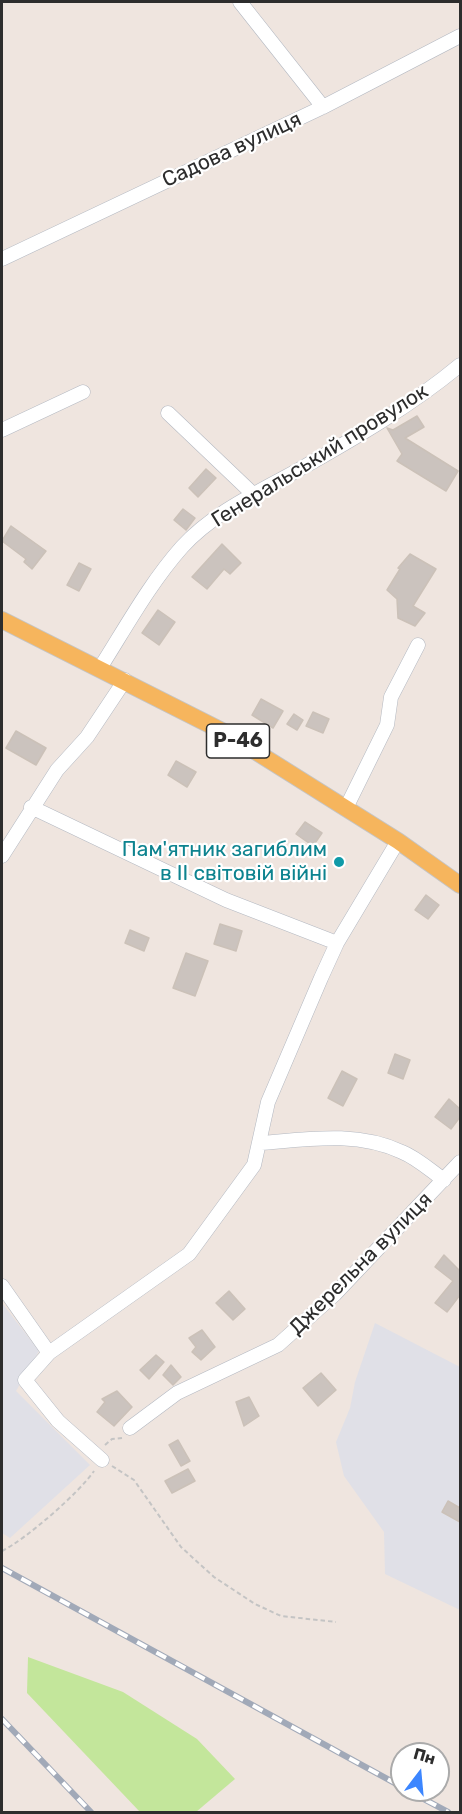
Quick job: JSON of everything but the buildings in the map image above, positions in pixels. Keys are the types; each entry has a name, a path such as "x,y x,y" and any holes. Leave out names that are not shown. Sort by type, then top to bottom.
{"main road":[{"name":"Р-46","path":"2,620 125,680 226,733 398,841 460,885"}],"street":[{"path":"240,2 323,107"},
{"name":"Садова вулиця","path":"2,259 323,107 460,36"},
{"name":"Генеральський провулок","path":"100,668 153,586 183,546 222,513 432,389 460,365"},
{"path":"2,430 83,392"},
{"path":"168,413 254,495"},
{"path":"346,808 387,725 391,697 418,645"},
{"path":"2,856 31,807 57,770 87,737 125,680"},
{"path":"31,807 226,900 337,943"},
{"path":"102,1460 58,1421 26,1380 49,1353 189,1254 254,1166 261,1143 268,1102 337,943 398,841"},
{"path":"261,1143 347,1138 376,1142 404,1152 444,1180"},
{"name":"Джерельна вулиця","path":"130,1428 177,1393 279,1345 335,1293 460,1162"},
{"path":"2,1286 49,1353"}],"path":[{"path":"2,1551 88,1480 106,1452 105,1444 112,1439 122,1438 130,1428"},
{"path":"102,1460 134,1480 181,1547 222,1582 255,1604 281,1616 336,1622"},
{"path":"2,1546 7,1548"}],"shaded area":[{"path":"2,1303 39,1351 16,1391 90,1465 10,1538 2,1533"},
{"path":"375,1323 460,1367 460,1610 385,1574 384,1532 344,1476 336,1442 350,1408 355,1382"}],"green space":[{"path":"28,1657 123,1692 197,1739 235,1779 196,1812 140,1812 27,1693"}],"railway":[{"path":"2,1568 390,1780"},
{"path":"2,1719 91,1812"},
{"path":"429,1802 448,1812"}],"place":[{"name":"Пам'ятник загиблим в II світовій війні","path":"339,862"}]}
